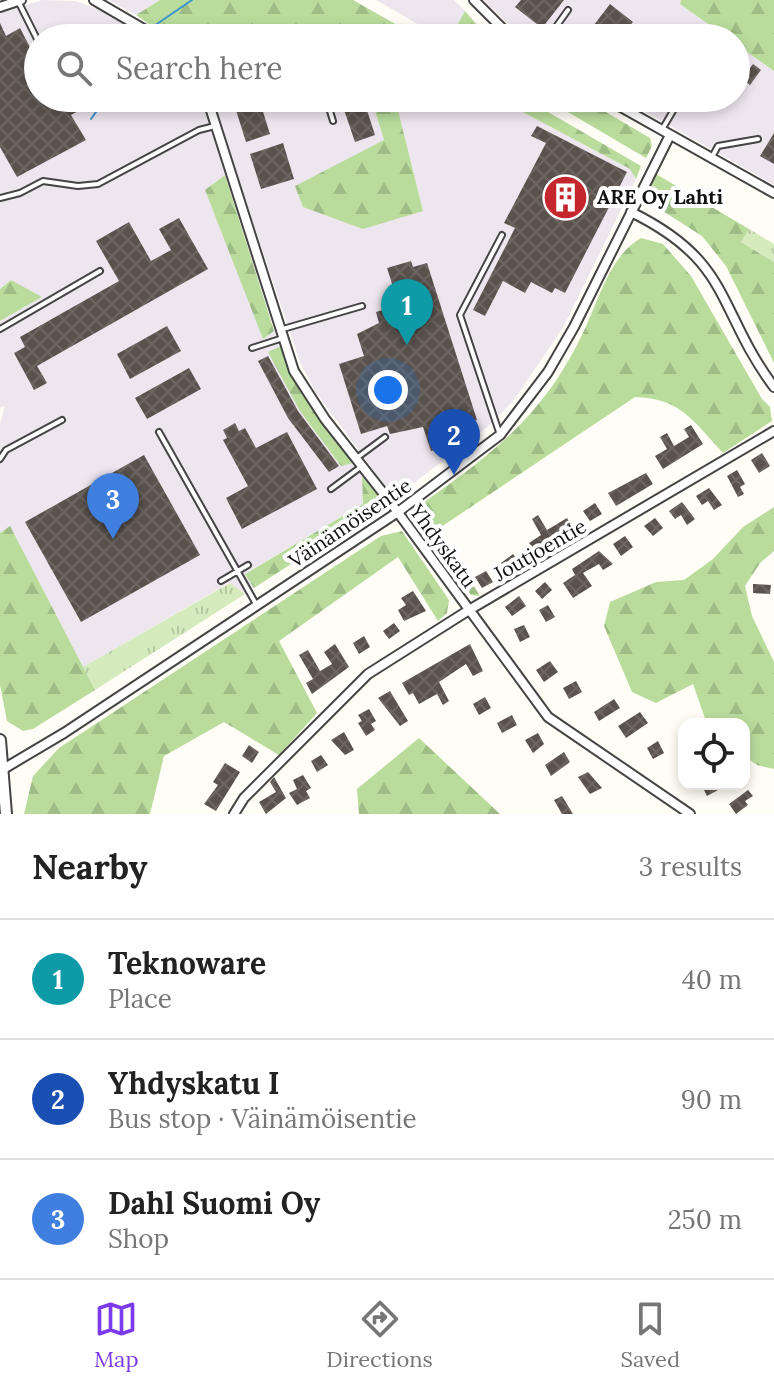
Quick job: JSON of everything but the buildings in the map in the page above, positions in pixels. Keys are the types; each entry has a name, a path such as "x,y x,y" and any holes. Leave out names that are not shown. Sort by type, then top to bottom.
{"street":[{"path":"94,0 135,24"},
{"path":"474,0 498,24"},
{"path":"0,7 19,1"},
{"name":"Yhdyskatu","path":"212,112 294,371 548,717 690,814"},
{"path":"630,112 774,193"},
{"name":"Väinämöisentie","path":"5,768 398,512 500,435 548,372 670,135"},
{"path":"631,212 669,230 698,255 717,281 761,370 774,387"},
{"name":"Joutjoentie","path":"234,814 244,798 368,674 469,610 774,431"},
{"path":"0,740 5,768 6,814"}],"lane":[{"path":"19,1 30,24"},
{"path":"558,24 568,10"},
{"path":"330,112 333,121"},
{"path":"662,130 672,112"},
{"path":"0,198 20,193 43,181 78,186 98,184 199,130 217,125"},
{"path":"712,157 718,146 758,139"},
{"path":"500,435 460,315 502,235"},
{"path":"0,329 100,271"},
{"path":"252,348 362,306"},
{"path":"0,459 6,450 62,420"},
{"path":"159,432 257,605"},
{"path":"331,489 385,437"},
{"path":"221,581 248,565"}],"shaded area":[{"path":"42,0 75,1 115,15 129,24 24,24 24,112 206,112 225,175 205,190 264,338 274,331 281,346 269,353 341,465 353,463 362,476 363,504 246,573 254,588 245,594 229,583 83,667 10,527 0,533 0,424 5,406 0,408 0,321 41,297 11,280 0,289 0,13"},
{"path":"109,0 160,0 136,15"},
{"path":"376,0 454,0 465,11 458,24 418,24"},
{"path":"483,0 681,0 680,4 708,24 508,24"},
{"path":"750,54 774,71 774,185 646,112 750,112"},
{"path":"216,112 375,112 384,140 423,211 398,112 522,112 630,169 636,179 564,326 514,400 490,425 394,498 315,391 300,362"}],"green space":[{"path":"160,0 353,0 395,24 149,24 136,15"},
{"path":"681,0 774,0 774,71 750,54 750,24 708,24 680,4"},
{"path":"465,11 476,24 458,24"},
{"path":"375,112 398,112 423,211 363,229 303,207 295,186 384,140"},
{"path":"522,112 548,112 641,166 636,179 630,169"},
{"path":"568,112 606,112 650,138 652,146 646,158"},
{"path":"656,174 749,229 741,242 774,262 774,363 726,266 702,236 644,199"},
{"path":"225,175 274,331 263,339 205,190"},
{"path":"749,229 774,244 774,262 741,242"},
{"path":"641,238 663,244 691,276 762,399 770,407 772,421 723,453 695,422 675,407 651,398 635,397 438,529 480,596 471,595 411,518 413,510 493,450 541,401 575,349 611,270 629,247"},
{"path":"11,280 42,297 0,321 0,289"},
{"path":"281,346 292,374 353,463 341,466 300,411 268,352"},
{"path":"362,476 378,496 379,507 254,588 245,574 363,504"},
{"path":"774,507 774,551 760,563 745,586 752,616 774,662 774,769 750,760 750,718 705,718 693,684 656,703 632,692 604,626 610,602 656,582 684,580 713,559 743,527"},
{"path":"10,526 95,690 33,729 23,731 7,721 0,685 0,533"},
{"path":"402,531 449,600 447,613 438,621 398,557 279,641 317,713 279,755 224,722 164,756 150,814 24,814 33,776 59,748 381,536"},
{"path":"230,583 245,594 95,690 83,667"},
{"path":"419,738 500,814 359,814 357,789"}],"waterway":[{"path":"157,24 192,0"},
{"path":"91,119 96,112"}],"place":[{"name":"ARE Oy Lahti","path":"566,197"},
{"name":"Teknoware","path":"407,345"},
{"name":"Yhdyskatu I","path":"454,475"},
{"name":"Dahl Suomi Oy","path":"113,539"}]}
